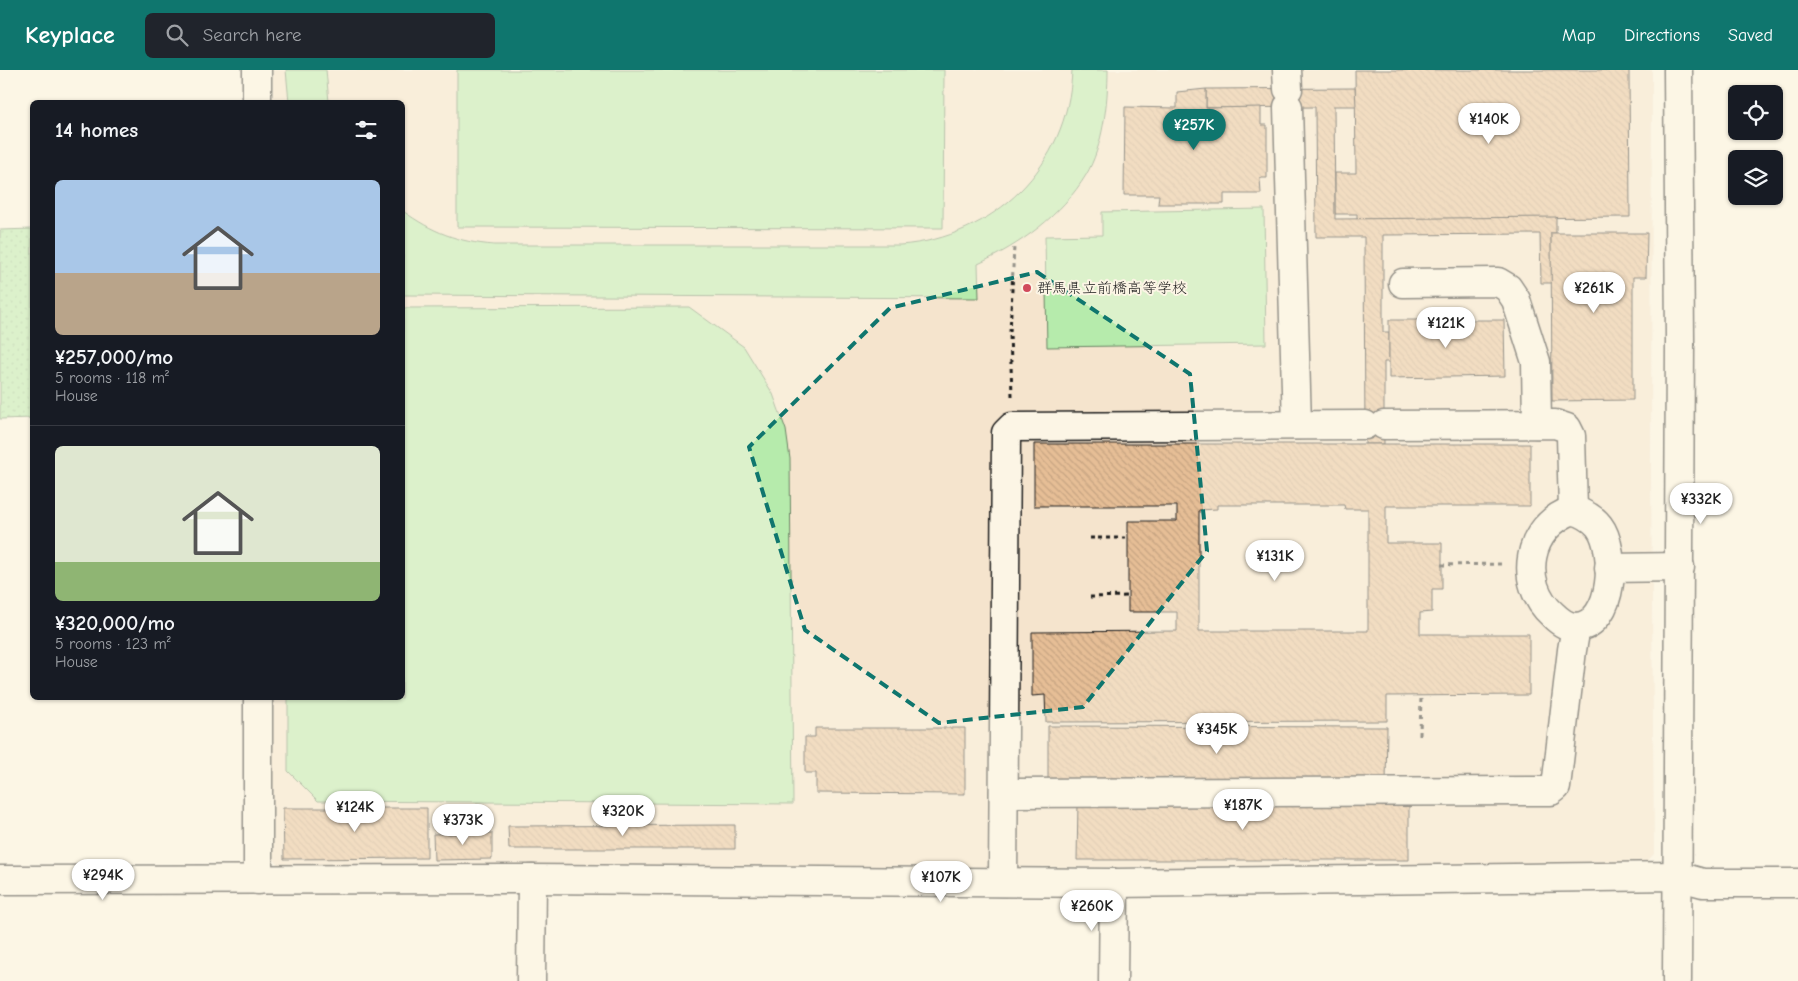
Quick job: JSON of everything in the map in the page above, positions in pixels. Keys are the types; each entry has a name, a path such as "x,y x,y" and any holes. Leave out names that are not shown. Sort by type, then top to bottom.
{"street":[{"path":"257,70 257,100"},
{"path":"1677,981 1680,567 1678,70"},
{"path":"1288,88 1297,425"},
{"path":"1403,283 1498,282 1508,288 1516,300 1536,362 1537,424"},
{"path":"1003,882 1006,433 1012,427 1555,424 1567,428 1571,436 1573,510"},
{"path":"1573,510 1589,517 1598,525 1603,533 1609,568 1608,596 1602,609 1586,624 1576,627 1569,626 1546,609 1537,595 1532,579 1533,548 1545,528 1563,514 1573,510"},
{"path":"1609,568 1680,567"},
{"path":"1004,794 1551,791 1556,787 1576,627"},
{"path":"258,700 258,880"},
{"path":"0,880 532,879 1114,883 1677,876 1703,883 1798,883"},
{"path":"531,981 532,879"},
{"path":"1114,883 1114,981"}],"path":[{"path":"1012,427 1010,334 1014,246"},
{"path":"1090,538 1128,538"},
{"path":"1442,565 1485,564"},
{"path":"1090,597 1128,596"},
{"path":"1420,696 1420,734"}],"highlighted area":[{"path":"1037,272 1190,374 1207,551 1083,707 939,723 805,630 749,447 890,308"}],"shaded area":[{"name":"群馬県立前橋高等学校","path":"273,70 1652,70 1651,473 1654,854 1642,867 280,868 271,855 271,700 405,700 405,100 273,100"}],"green space":[{"path":"286,70 326,70 329,100 289,100"},
{"path":"457,70 944,70 943,228 457,227"},
{"path":"1072,70 1108,70 1103,124 1097,151 1086,175 1065,203 1039,227 1009,248 978,264 979,298 405,295 405,212 424,225 446,235 481,244 494,245 900,245 934,239 966,228 995,212 1020,191 1041,166 1057,137 1068,105"},
{"path":"1264,209 1266,344 1047,347 1045,236 1102,235 1102,212"},
{"path":"30,229 30,418 0,419 0,230"},
{"path":"689,307 744,347 773,394 786,430 790,459 793,804 318,801 288,771 288,700 405,700 405,308"}],"building":[{"path":"1355,70 1629,70 1630,217 1357,219 1357,214 1335,214 1335,173 1356,173"},
{"path":"1355,88 1356,106 1334,106 1335,219 1556,217 1556,233 1551,233 1552,283 1541,283 1540,234 1383,235 1383,332 1389,332 1389,362 1384,362 1384,444 1365,444 1364,237 1316,237 1315,107 1206,108 1206,89"},
{"path":"1206,89 1206,108 1261,107 1261,125 1267,125 1267,178 1260,178 1261,194 1224,194 1224,204 1158,204 1159,195 1124,195 1125,107 1177,108 1177,92"},
{"path":"1551,233 1647,233 1646,277 1633,277 1633,400 1552,401"},
{"path":"1389,320 1504,320 1505,376 1389,378"},
{"path":"1034,444 1530,444 1530,506 1386,506 1386,543 1442,543 1442,589 1432,589 1432,612 1420,613 1420,634 1529,634 1529,695 1387,696 1387,721 1046,722 1045,695 1032,696 1032,632 1177,631 1177,612 1128,612 1128,521 1177,521 1177,506 1034,506","holes":["1217,505 1344,505 1345,509 1368,509 1368,631 1199,631 1199,510 1217,509"]},
{"path":"1048,726 1387,727 1386,784 1048,783"},
{"path":"815,728 965,728 965,794 816,793 816,773 805,773 805,737 815,737"},
{"path":"1078,802 1409,803 1409,860 1077,860"},
{"path":"283,808 427,808 427,858 284,859"},
{"path":"735,825 735,849 509,849 508,826"},
{"path":"492,833 492,859 434,860 433,834"}],"place":[{"name":"群馬県立前橋高等学校","path":"1027,288"}]}
